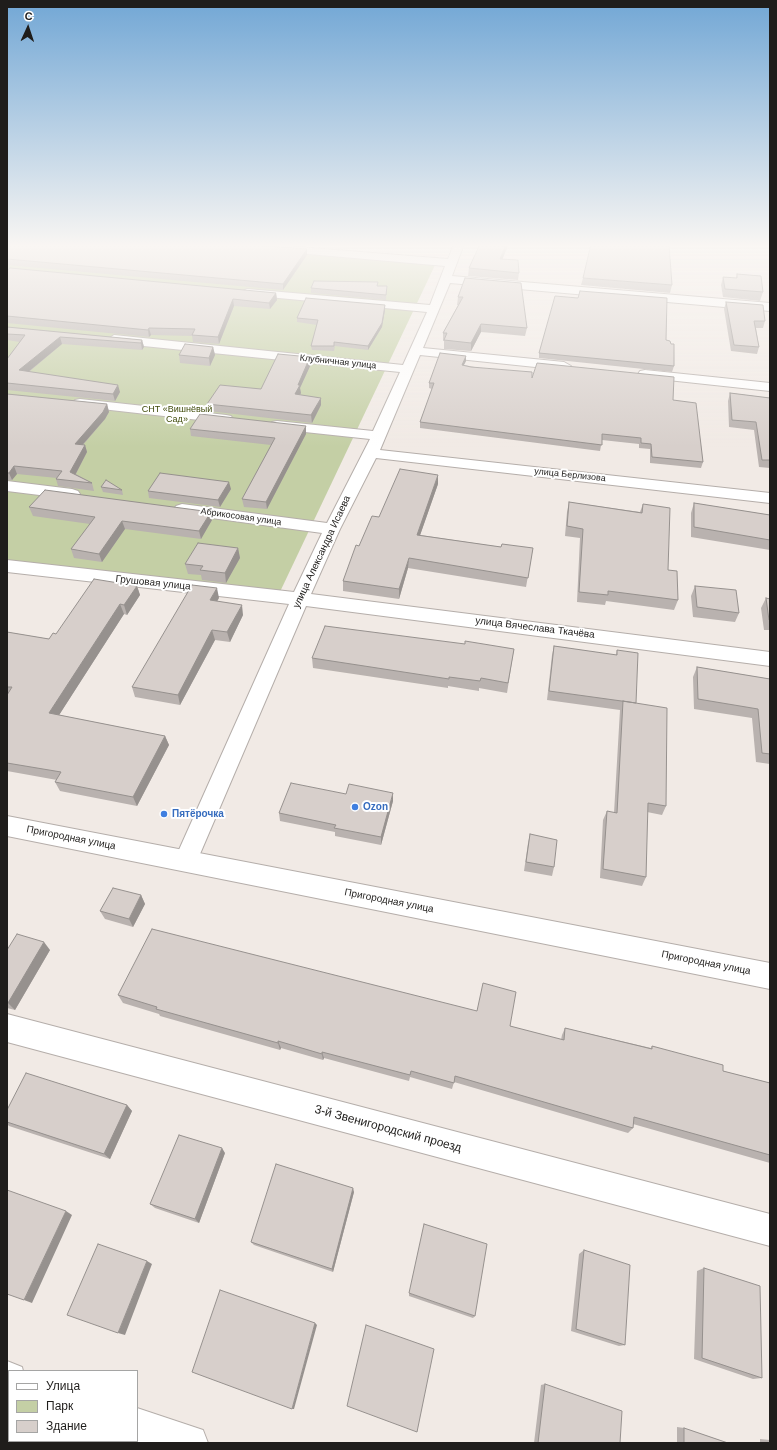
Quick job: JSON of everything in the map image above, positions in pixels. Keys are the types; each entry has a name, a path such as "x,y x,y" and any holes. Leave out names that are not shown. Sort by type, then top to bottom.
{"street":[{"name":"улица Александра Исаева","path":"186,861 300,599 332,529 374,444 406,369 433,312"},
{"name":"Клубничная улица","path":"101,337 406,369"},
{"path":"415,351 581,368"},
{"path":"636,373 770,387"},
{"path":"70,402 236,420"},
{"name":"улица Берлизова","path":"267,424 374,444 770,498"},
{"path":"7,486 86,496"},
{"name":"Абрикосовая улица","path":"165,507 332,529"},
{"name":"Грушовая улица","path":"7,566 300,599"},
{"name":"улица Вячеслава Ткачёва","path":"300,599 770,659"},
{"name":"Пригородная улица","path":"7,826 770,976"},
{"name":"3-й Звенигородский проезд","path":"7,1028 770,1230"},
{"path":"144,1433 190,1443"}],"green space":[{"name":"СНТ «Вишнёвый Cад»","path":"7,312 413,312 278,596 7,566"}],"building":[{"path":"7,312 228,312 218,337 192,335 195,329 149,328 148,330 7,316"},
{"path":"300,312 384,312 382,323 368,346 334,342 334,346 311,346 318,320 297,318"},
{"path":"455,312 525,312 527,328 481,324 471,343 444,340 447,333 443,333"},
{"path":"551,312 667,312 666,340 670,341 671,344 674,344 674,366 539,353"},
{"path":"728,312 764,312 765,321 754,321 759,347 734,345"},
{"path":"7,327 142,340 141,343 60,337 19,370 118,385 113,394 7,383 7,359 25,335 7,334"},
{"path":"185,344 213,347 209,358 179,355"},
{"path":"440,353 466,356 462,365 532,372 532,378 537,363 674,377 673,400 696,403 703,462 652,457 651,444 641,443 641,438 602,434 602,445 420,422 434,383 429,383"},
{"path":"278,354 310,357 298,385 300,385 295,394 321,398 311,415 207,404 220,385 261,389"},
{"path":"730,393 770,398 770,460 762,460 756,422 732,420"},
{"path":"7,394 107,404 103,412 75,444 85,445 70,472 92,483 56,479 62,471 14,466 9,473 7,473"},
{"path":"200,414 306,426 266,502 242,499 275,438 190,429"},
{"path":"400,469 438,475 417,535 501,547 502,544 533,548 528,578 409,558 399,589 343,581 356,545 359,546 372,516 379,517"},
{"path":"160,473 229,482 218,500 148,491"},
{"path":"106,480 122,490 101,487"},
{"path":"45,490 211,512 199,531 122,521 99,554 71,549 95,517 29,507"},
{"path":"569,502 642,513 643,504 670,508 668,570 677,571 678,600 608,591 608,595 579,592 583,529 567,526"},
{"path":"694,503 770,515 770,540 694,527"},
{"path":"198,543 238,548 225,573 200,570 203,566 185,564"},
{"path":"94,579 137,586 124,605 120,604 49,713 165,736 133,797 55,782 61,772 7,763 7,695 12,687 7,687 7,632 49,639 53,633 56,634"},
{"path":"192,585 217,588 210,600 242,605 227,632 212,630 178,695 132,687"},
{"path":"695,586 736,590 739,613 697,607"},
{"path":"766,598 770,599 770,620 769,620"},
{"path":"325,626 465,644 465,641 514,649 508,683 481,678 480,681 449,677 449,679 312,658"},
{"path":"554,646 617,655 617,650 638,653 636,703 549,691"},
{"path":"697,667 770,679 770,754 762,753 758,709 698,699"},
{"path":"623,701 667,708 666,806 648,803 646,877 603,869 607,811 617,813"},
{"path":"291,783 346,794 349,784 393,793 381,837 334,828 336,825 279,813"},
{"path":"530,834 557,840 554,867 526,862"},
{"path":"113,888 141,895 129,919 100,911"},
{"path":"152,929 477,1011 483,983 516,992 510,1026 564,1040 565,1028 652,1049 652,1046 723,1065 723,1071 770,1083 770,1155 634,1117 633,1128 455,1076 454,1083 411,1071 410,1075 322,1052 322,1054 156,1009 157,1007 118,995"},
{"path":"17,934 44,942 8,1003 7,950"},
{"path":"26,1073 127,1105 104,1154 7,1122 7,1110"},
{"path":"179,1135 222,1148 195,1219 150,1204"},
{"path":"276,1164 353,1188 332,1269 251,1242"},
{"path":"7,1190 66,1211 24,1300 7,1294"},
{"path":"424,1224 487,1244 475,1316 409,1293"},
{"path":"98,1244 147,1261 118,1333 67,1315"},
{"path":"584,1250 630,1265 625,1345 576,1329"},
{"path":"704,1268 760,1286 762,1378 702,1358"},
{"path":"220,1290 315,1323 292,1409 192,1372"},
{"path":"366,1325 434,1349 417,1432 347,1406"},
{"path":"545,1384 622,1411 620,1443 538,1443"},
{"path":"684,1428 728,1443 684,1443"}],"place":[{"name":"Ozon","path":"355,807"},
{"name":"Пятёрочка","path":"164,814"}]}
